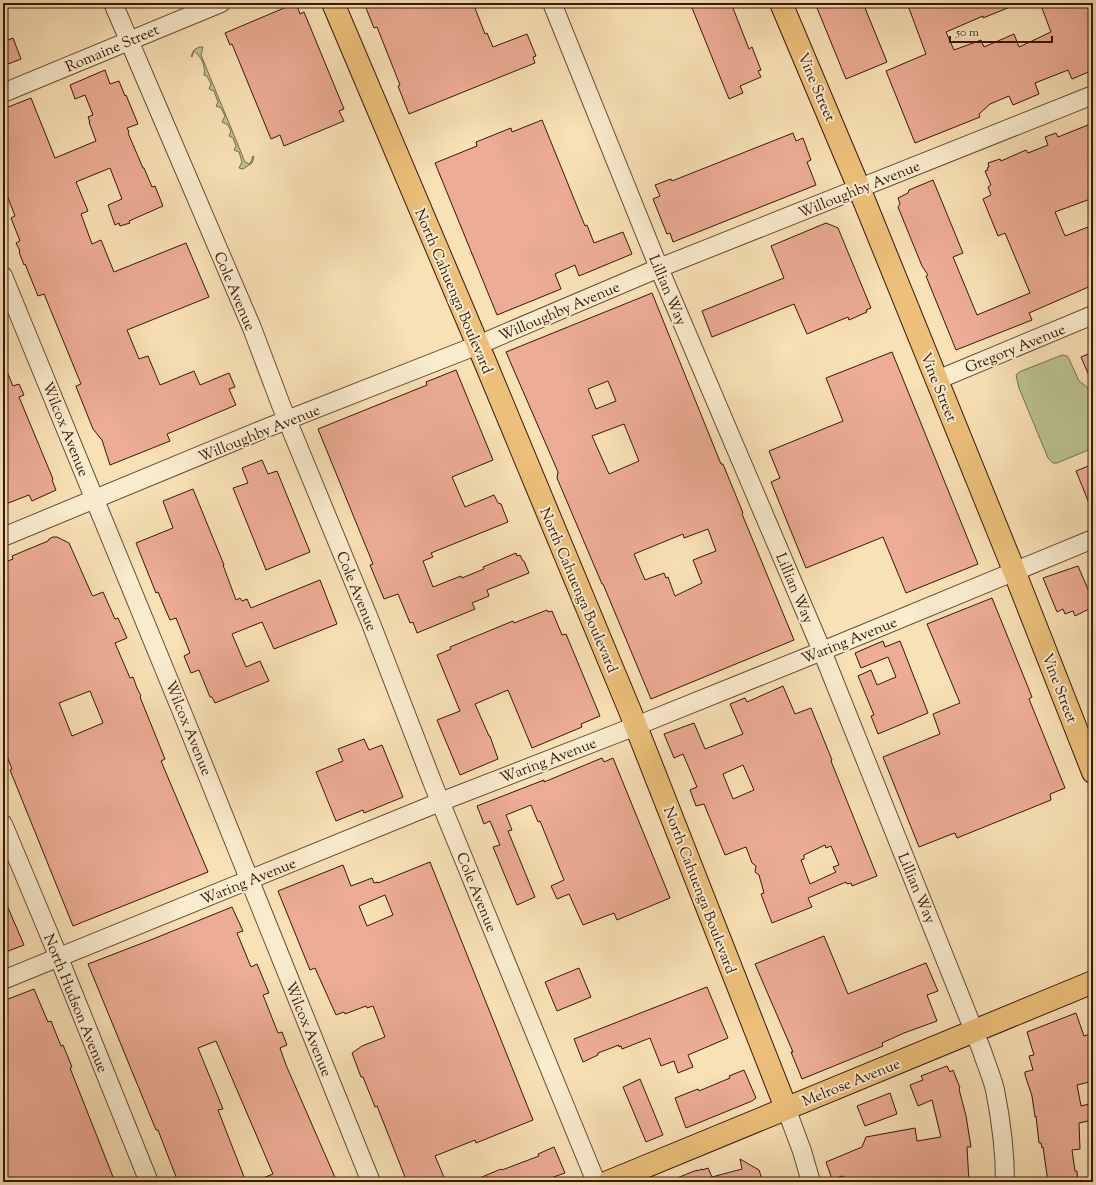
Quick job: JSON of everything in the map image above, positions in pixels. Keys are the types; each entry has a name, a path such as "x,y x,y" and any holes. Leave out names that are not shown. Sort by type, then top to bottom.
{"main road":[{"name":"North Cahuenga Boulevard","path":"333,3 478,345 636,726 786,1108"},
{"name":"Vine Street","path":"782,3 937,380 1091,764"},
{"name":"Melrose Avenue","path":"608,1182 1093,982"}],"street":[{"name":"Cole Avenue","path":"113,3 252,328 288,421 370,621 440,802 596,1182"},
{"name":"Romaine Street","path":"3,93 221,3"},
{"name":"Lillian Way","path":"552,3 659,268 822,651 974,1032 994,1088 1001,1127 1005,1182"},
{"name":"Willoughby Avenue","path":"3,537 478,345 659,268 1093,95"},
{"name":"Wilcox Avenue","path":"3,276 184,717 370,1182"},
{"name":"Gregory Avenue","path":"937,380 1093,316"},
{"name":"Waring Avenue","path":"3,980 440,802 636,726 822,651 1093,539"},
{"name":"North Hudson Avenue","path":"3,824 59,958 148,1182"},
{"name":"North Cahuenga Boulevard","path":"786,1108 802,1151 811,1182"}],"green space":[{"path":"199,47 203,47 201,55 245,162 250,164 253,156 254,157 252,163 243,169 239,168 242,162 239,152 234,150 236,146 233,138 229,136 231,131 228,125 222,122 225,116 221,108 216,106 218,102 214,91 209,89 211,84 207,76 204,75 204,66 202,61 194,51 192,57 191,56 194,50"},
{"path":"1062,355 1067,356 1079,381 1087,387 1093,395 1093,448 1057,463 1053,463 1048,458 1019,388 1016,375 1019,372"}],"building":[{"path":"296,3 300,14 304,12 344,109 339,111 344,121 284,146 280,135 271,139 232,44 230,45 225,33"},
{"path":"364,3 473,3 485,34 487,33 493,47 527,34 536,56 533,57 535,63 409,114 398,86 400,85 377,27 374,28"},
{"path":"690,3 731,3 749,49 752,47 761,70 758,71 761,77 740,86 743,93 729,99"},
{"path":"815,3 863,3 887,62 846,79"},
{"path":"907,3 1020,3 983,18 983,16 946,32 954,50 981,40 984,47 1014,34 1019,47 1051,32 1040,3 1093,3 1093,70 1072,79 1068,70 1035,83 1039,94 1013,105 1009,96 990,104 979,114 980,117 915,143 886,71 926,54"},
{"path":"13,38 21,59 3,66 3,42"},
{"path":"105,70 110,84 119,81 125,96 126,95 138,124 127,128 128,133 152,187 155,186 163,206 129,221 130,223 120,226 119,223 115,225 108,205 122,199 110,168 76,182 88,211 81,214 92,244 101,240 114,272 186,243 209,297 127,330 139,359 148,356 160,385 194,371 200,385 229,373 235,387 229,389 236,405 167,434 170,441 110,465 102,440 93,429 77,389 76,386 81,384 44,294 38,296 19,252 20,251 16,243 20,241 11,218 15,216 3,185 3,109 31,98 55,158 96,141 88,117 93,115 85,95 75,99 70,85"},
{"path":"542,120 585,226 587,225 594,243 623,232 632,254 579,276 575,265 555,274 561,289 497,315 435,163 477,146 476,142 511,128 512,132"},
{"path":"1093,123 1093,198 1055,212 1065,236 1093,225 1093,285 1029,313 1032,320 956,350 926,276 928,275 922,266 898,207 900,204 898,198 908,193 909,190 933,180 963,253 953,257 977,315 1030,293 1005,233 998,236 983,199 991,195 988,187 991,185 985,171 988,170 988,163 1000,159 1001,161 1026,150 1028,153 1048,145 1045,137 1056,133 1058,137"},
{"path":"793,133 796,141 803,138 811,160 807,162 816,185 673,242 670,233 667,234 653,199 660,196 655,185 671,179 672,181"},
{"path":"826,223 838,228 871,308 866,310 867,312 849,320 848,317 807,334 794,304 712,337 702,311 784,278 771,246"},
{"path":"652,293 794,640 651,699 557,478 558,472 506,352","holes":["608,381 616,401 596,409 588,389","624,424 639,461 609,474 592,436","708,529 716,551 693,560 702,583 675,596 668,577 666,578 664,573 645,580 634,554 683,534 684,538"]},
{"path":"892,352 978,564 906,593 883,537 806,568 771,482 780,478 769,451 843,421 826,378"},
{"path":"1093,352 1093,385 1081,357"},
{"path":"3,362 13,386 19,384 24,395 19,397 53,479 52,480 56,490 32,501 29,495 3,505"},
{"path":"456,370 493,460 452,477 465,507 494,495 498,503 501,504 508,522 431,553 433,557 423,561 433,587 484,569 483,567 516,553 517,556 520,555 524,561 529,573 487,590 489,596 472,603 475,609 417,633 413,622 410,623 398,594 384,599 370,565 373,564 318,429 427,385 426,382"},
{"path":"262,460 268,474 277,471 310,552 266,570 233,488 248,483 242,468"},
{"path":"1093,464 1093,513 1076,471"},
{"path":"193,489 224,565 236,600 240,598 242,601 247,599 251,608 320,580 337,624 274,649 262,622 232,634 246,667 260,661 269,681 215,703 212,697 210,697 199,670 191,673 184,656 190,653 176,618 170,620 158,592 156,593 136,543 173,528 163,501"},
{"path":"57,537 69,543 92,595 93,596 103,592 115,619 118,618 127,638 115,643 130,678 133,677 141,696 140,697 165,759 161,761 208,872 73,926 10,770 12,769 3,746 3,563 13,559 12,556 48,541 49,539","holes":["90,691 103,723 72,736 59,703"]},
{"path":"1078,566 1093,601 1093,607 1075,616 1073,611 1065,614 1063,609 1057,612 1043,578"},
{"path":"992,598 1032,697 1029,699 1065,788 1050,794 1051,800 957,838 955,833 919,847 883,757 940,734 933,714 960,703 927,624"},
{"path":"547,610 548,612 552,611 562,635 566,634 600,716 581,724 582,727 532,748 508,690 475,704 490,736 498,759 460,775 437,720 460,711 437,655 451,649 450,647 513,621 514,623"},
{"path":"883,641 885,647 900,641 928,713 878,734 871,716 874,715 858,676 871,670 877,685 896,677 888,657 861,668 855,653"},
{"path":"783,686 795,714 811,708 877,876 852,886 851,883 847,884 846,882 808,898 812,907 772,923 761,894 764,893 759,875 755,872 756,866 752,863 746,847 725,855 704,804 696,806 690,790 697,787 683,754 674,758 664,734 694,723 705,749 743,734 730,704 745,698 747,702","holes":["743,765 754,790 733,799 723,774","825,845 826,848 831,846 839,865 833,867 836,872 810,884 801,860 804,859 804,855"]},
{"path":"364,739 369,750 382,745 403,797 364,813 363,810 336,821 316,772 343,761 338,749"},
{"path":"602,758 604,762 613,758 670,898 617,920 614,913 583,925 569,894 557,899 551,886 564,880 540,821 538,822 531,805 506,815 512,830 508,831 535,897 517,905 493,847 500,845 490,821 484,824 477,806 544,780 544,782"},
{"path":"430,862 533,1120 476,1143 475,1140 435,1156 446,1182 407,1182 377,1106 375,1107 352,1053 362,1046 385,1037 373,1006 367,1008 366,1006 345,1014 344,1012 336,1015 315,968 310,970 278,891 343,865 351,886 372,878 374,883 378,883","holes":["385,895 393,915 367,926 359,906"]},
{"path":"3,896 24,945 3,953"},
{"path":"232,907 243,931 237,933 251,967 257,964 269,993 263,995 278,1033 282,1032 287,1045 280,1048 286,1065 337,1182 253,1182 273,1174 216,1041 198,1048 223,1109 218,1110 246,1182 178,1182 158,1130 156,1130 88,964"},
{"path":"824,936 848,994 926,963 938,991 927,995 937,1021 904,1033 882,1043 883,1046 802,1079 791,1052 793,1052 755,964"},
{"path":"579,968 591,997 557,1011 545,982"},
{"path":"707,987 728,1038 688,1055 693,1067 678,1073 674,1061 661,1066 650,1038 622,1049 619,1045 598,1053 598,1055 583,1062 574,1039"},
{"path":"34,989 48,1022 51,1021 61,1046 63,1045 72,1067 70,1068 115,1182 3,1182 3,1001"},
{"path":"1076,1013 1084,1036 1093,1033 1093,1081 1077,1085 1081,1106 1093,1103 1093,1120 1079,1123 1080,1149 1072,1150 1078,1182 1048,1182 1043,1147 1042,1148 1041,1143 1039,1143 1032,1096 1025,1075 1025,1072 1033,1070 1029,1056 1034,1055 1027,1032"},
{"path":"947,1066 950,1072 953,1070 960,1088 966,1116 971,1147 967,1147 969,1182 843,1182 843,1176 832,1179 826,1162 862,1147 866,1137 915,1128 917,1141 941,1137 932,1100 918,1106 910,1085 923,1080 921,1076"},
{"path":"744,1070 756,1098 686,1128 675,1098 698,1089 699,1091 730,1078 729,1076"},
{"path":"640,1079 663,1135 646,1142 623,1087"},
{"path":"890,1093 897,1114 865,1126 857,1106"},
{"path":"554,1147 565,1173 548,1179 549,1182 470,1182 501,1169 502,1170 539,1156 538,1154"},
{"path":"740,1159 759,1170 763,1182 667,1182 702,1169 708,1168 712,1177 742,1169"}]}
